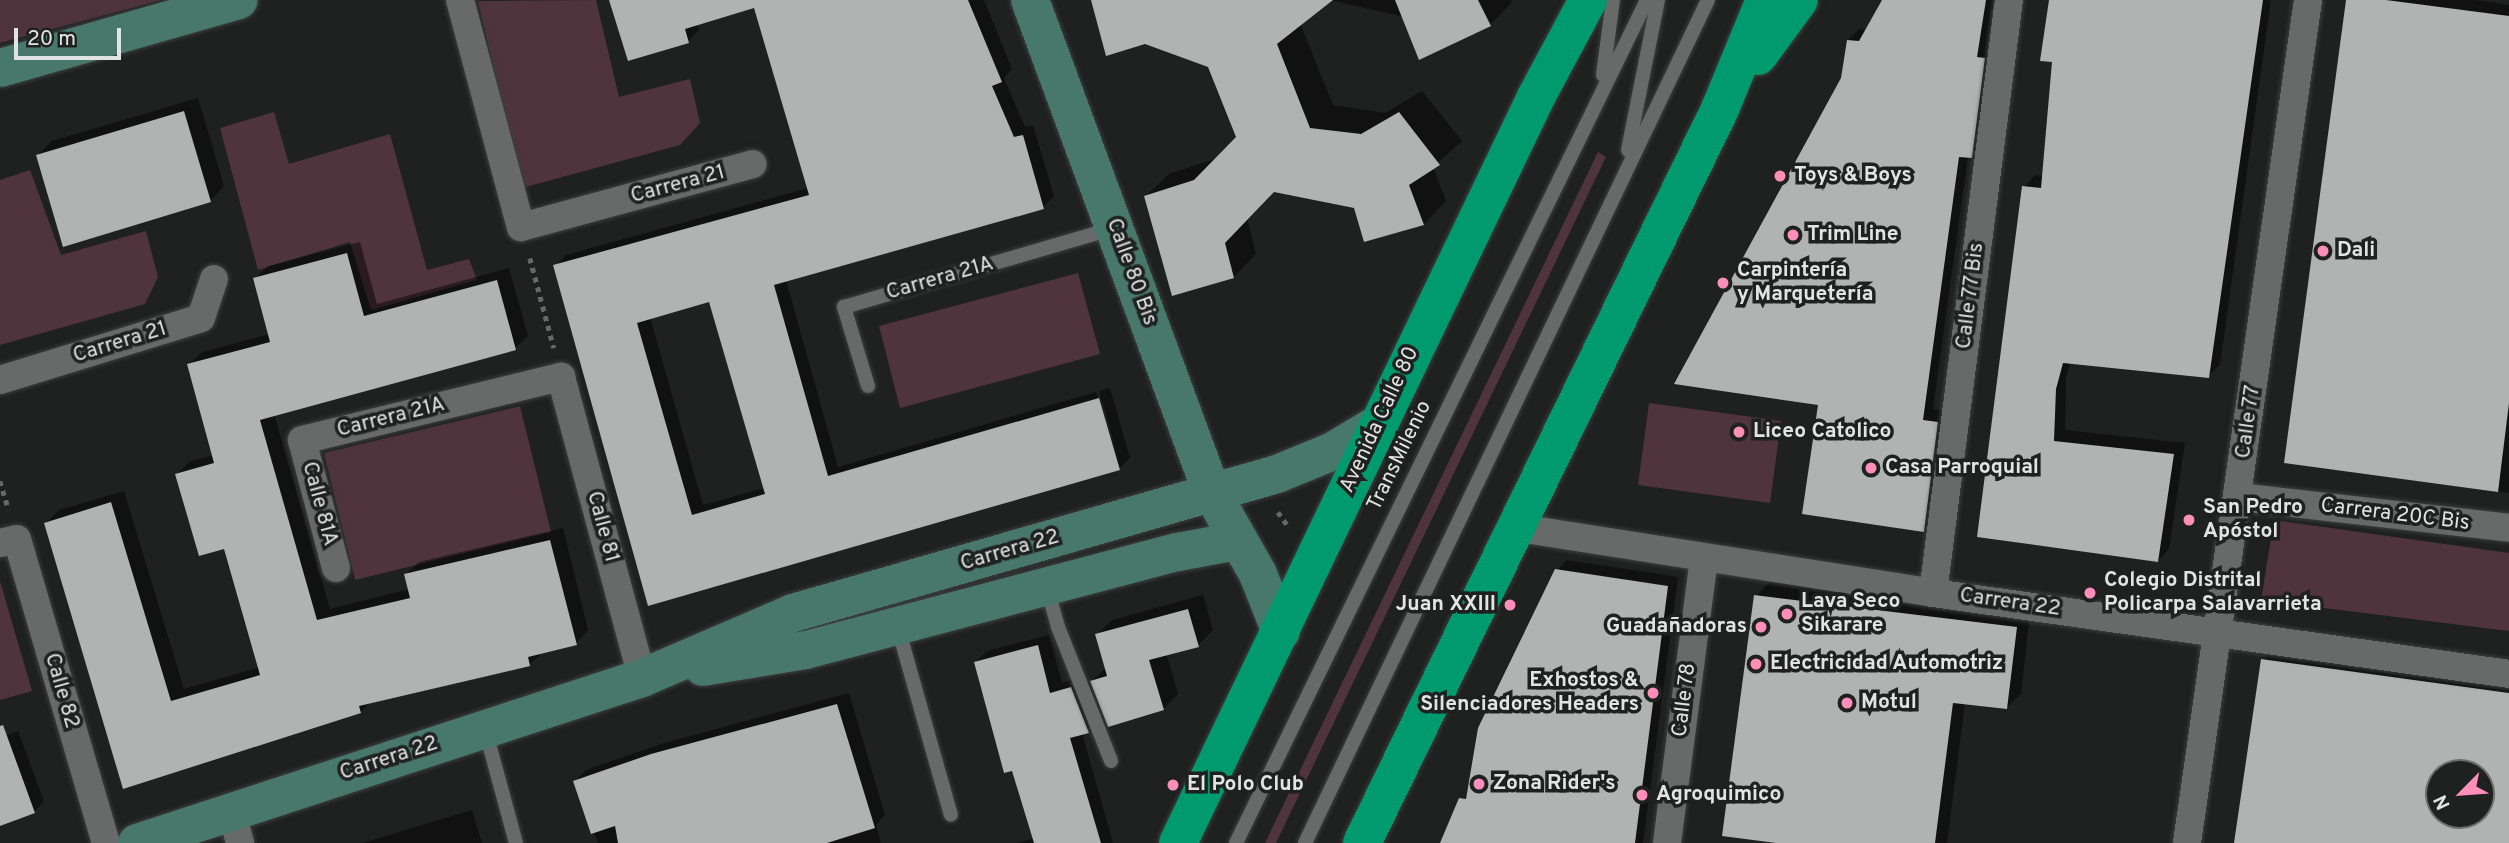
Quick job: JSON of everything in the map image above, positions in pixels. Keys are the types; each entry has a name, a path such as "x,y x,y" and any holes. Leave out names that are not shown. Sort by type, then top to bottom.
{"highway":[{"name":"Avenida Calle 80","path":"1178,843 1378,424 1588,0"},
{"path":"1370,827 1513,527 1720,109 1765,0"},
{"path":"1720,109 1799,0"}],"street":[{"path":"0,68 238,0"},
{"path":"460,0 521,227"},
{"name":"Calle 80 Bis","path":"1030,0 1212,493 1237,541"},
{"name":"Calle 77 Bis","path":"1933,593 2009,0"},
{"name":"Calle 77","path":"2187,843 2221,632 2308,0"},
{"name":"Carrera 21","path":"521,227 753,164"},
{"name":"Carrera 21","path":"0,380 201,318 214,279"},
{"name":"Carrera 21A","path":"302,439 561,377"},
{"name":"Calle 81","path":"561,377 642,678"},
{"name":"Carrera 22","path":"137,843 235,827 484,727 642,678 793,613 1303,465 1378,424"},
{"name":"Calle 81A","path":"302,439 336,568"},
{"name":"Carrera 20C Bis","path":"2239,497 2509,528"},
{"name":"Carrera 22","path":"1513,527 1933,593 2509,674"},
{"name":"Calle 82","path":"8,541 106,843"},
{"path":"1237,541 1258,574 1281,632"},
{"name":"Carrera 22","path":"642,678 806,650 1046,586 1237,541"},
{"name":"Calle 78","path":"1667,843 1704,558"}],"lane":[{"name":"TransMilenio","path":"1601,88 1613,0"},
{"name":"TransMilenio","path":"1236,843 1601,88 1647,0"},
{"path":"1624,169 1658,0"},
{"path":"1306,843 1624,169 1708,0"},
{"name":"Carrera 21A","path":"868,386 845,307 1115,228"},
{"path":"1046,586 1058,627 1111,761"},
{"path":"898,626 951,815"},
{"path":"484,727 516,843"},
{"path":"1350,843 1370,827"}],"path":[{"path":"521,227 561,377"}],"shaded area":[{"path":"0,0 161,0 0,43"},
{"path":"596,0 619,97 690,79 700,123 680,145 522,188 478,1"},
{"path":"274,112 289,164 390,134 427,270 469,259 477,280 371,310 350,242 258,270 220,128"},
{"path":"1598,152 1606,157 1276,843 1265,843"},
{"path":"30,170 61,255 146,231 158,277 145,304 0,345 0,180"},
{"path":"1078,273 1100,354 900,408 879,326"},
{"path":"1649,403 1781,421 1770,503 1638,485"},
{"path":"520,406 551,532 355,580 324,453"},
{"path":"2274,520 2509,553 2509,631 2261,600"},
{"path":"0,581 32,691 0,700"}],"building":[{"path":"609,0 968,0 1002,82 992,86 1014,137 1023,135 1044,209 774,285 828,476 1099,398 1120,470 648,606 553,265 809,195 754,8 685,29 689,43 628,61","holes":["709,302 765,494 692,515 637,323"]},
{"path":"1091,0 1333,0 1277,44 1310,128 1361,134 1399,112 1440,165 1409,185 1424,225 1364,242 1354,208 1274,192 1225,243 1234,278 1172,296 1144,196 1194,180 1236,137 1208,67 1145,44 1106,56"},
{"path":"1395,0 1478,0 1491,26 1419,60"},
{"path":"1882,0 1986,0 1977,57 1985,58 1972,158 1959,157 1923,420 1938,422 1924,532 1802,514 1818,405 1674,384 1841,78 1847,40 1859,41"},
{"path":"2049,0 2263,0 2209,378 2063,363 2056,389 2054,441 2174,454 2158,562 1977,537 2022,186 2041,188 2052,62 2040,61"},
{"path":"2346,0 2386,0 2509,16 2509,403 2498,492 2284,463"},
{"path":"184,111 211,202 63,247 36,155"},
{"path":"347,253 364,316 497,280 516,350 260,420 317,620 410,598 404,574 550,540 577,645 528,657 530,666 359,706 361,713 123,789 44,523 111,502 171,701 260,675 224,549 199,556 175,474 214,463 187,364 270,342 253,278"},
{"path":"1555,569 1668,586 1635,843 1440,843 1459,798 1466,799 1478,728"},
{"path":"1754,595 2017,627 2007,709 1953,703 1935,843 1776,843 1722,836"},
{"path":"1188,609 1199,647 1149,660 1164,710 1108,727 1090,681 1107,676 1095,634"},
{"path":"1038,645 1050,693 1071,687 1089,733 1070,738 1101,843 1034,843 1012,771 1004,773 974,662"},
{"path":"2261,659 2509,693 2509,843 2234,843"},
{"path":"837,704 875,828 827,843 618,843 615,826 591,834 573,781 651,754"},
{"path":"3,725 35,813 0,826 0,726"}],"place":[{"name":"Toys & Boys","path":"1780,176"},
{"name":"Trim Line","path":"1793,235"},
{"name":"Dali","path":"2323,251"},
{"name":"Carpintería y Marquetería","path":"1723,283"},
{"name":"Liceo Catolico","path":"1739,432"},
{"name":"Casa Parroquial","path":"1871,468"},
{"name":"San Pedro Apóstol","path":"2189,520"},
{"name":"Colegio Distrital Policarpa Salavarrieta","path":"2090,593"},
{"name":"Juan XXIII","path":"1510,605"},
{"name":"Lava Seco Sikarare","path":"1787,614"},
{"name":"Guadañadoras","path":"1761,627"},
{"name":"Electricidad Automotriz","path":"1756,664"},
{"name":"Exhostos & Silenciadores Headers","path":"1653,693"},
{"name":"Motul","path":"1847,703"},
{"name":"Zona Rider's","path":"1479,784"},
{"name":"El Polo Club","path":"1173,785"},
{"name":"Agroquimico","path":"1642,795"}]}
